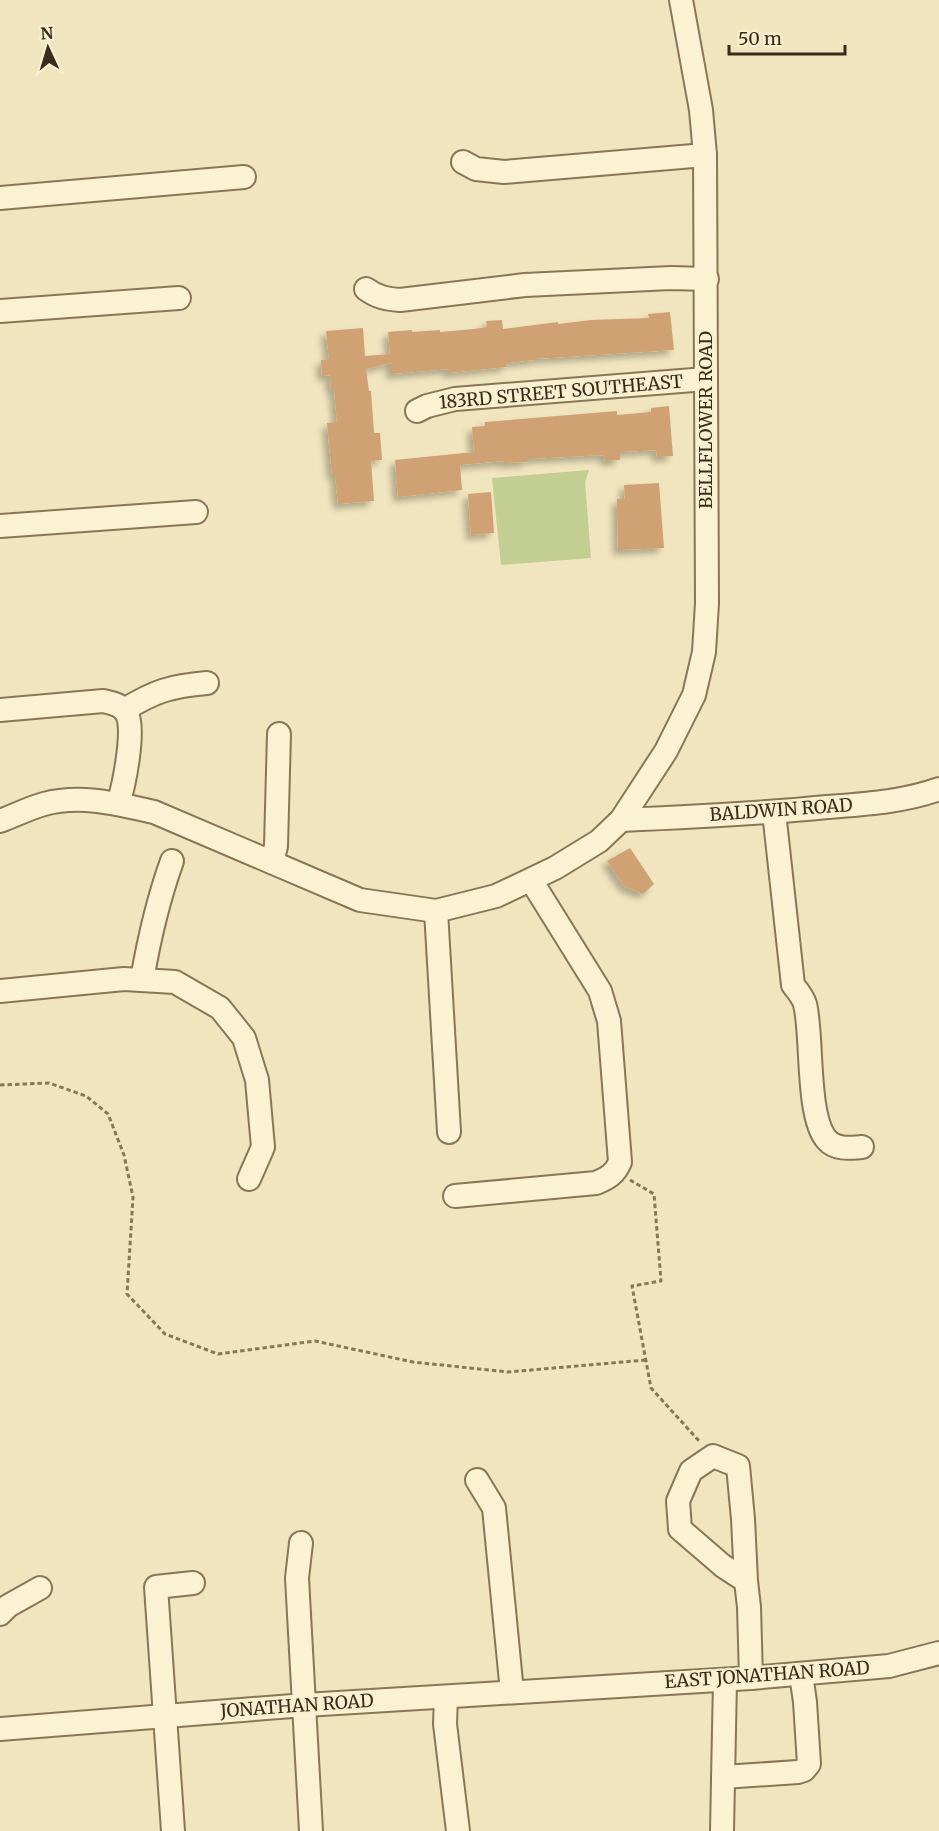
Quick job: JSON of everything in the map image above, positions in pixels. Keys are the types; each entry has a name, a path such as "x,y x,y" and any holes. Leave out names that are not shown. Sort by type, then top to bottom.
{"street":[{"name":"BELLFLOWER ROAD","path":"436,911 496,896 555,868 599,841 621,820 666,752 688,709 700,677 706,627 705,155 701,110 681,0"},
{"path":"464,162 476,169 504,172 705,155"},
{"path":"0,198 244,177"},
{"path":"366,289 385,299 400,300 525,285 671,278 707,279"},
{"path":"0,311 179,298"},
{"name":"183RD STREET SOUTHEAST","path":"417,411 455,399 706,379"},
{"path":"0,526 196,512"},
{"path":"124,710 168,687 207,683"},
{"path":"0,710 103,701 117,705 124,710 130,729 124,784 118,804"},
{"path":"272,862 276,846 279,734"},
{"name":"BALDWIN ROAD","path":"621,820 774,812 878,803 939,789"},
{"path":"0,821 44,804 81,799 118,804 154,812 360,900 436,911 449,1132"},
{"path":"774,812 793,984 805,1002 812,1078 820,1129 828,1142 843,1148 862,1147"},
{"path":"142,980 161,890 172,861"},
{"path":"455,1196 596,1183 608,1178 616,1171 620,1162 621,1149 609,1021 605,1005 593,979 531,880"},
{"path":"0,991 124,979 175,982 220,1008 244,1038 257,1080 263,1147 249,1179"},
{"path":"746,1581 723,1566 680,1529 678,1501 691,1471 713,1456 738,1466 749,1607 751,1678"},
{"path":"477,1480 494,1508 512,1692"},
{"path":"301,1544 297,1578 311,1831"},
{"path":"173,1831 156,1587 193,1583"},
{"path":"0,1614 8,1606 40,1588"},
{"name":"EAST JONATHAN ROAD","path":"594,1688 889,1666 939,1653"},
{"path":"723,1777 798,1772 804,1770 809,1764 801,1674"},
{"path":"722,1831 725,1680"},
{"name":"JONATHAN ROAD","path":"0,1729 305,1705 594,1688"},
{"path":"446,1697 445,1724 458,1831"}],"path":[{"path":"0,1085 49,1083 86,1096 108,1114 124,1155 133,1197 128,1294 165,1334 218,1354 315,1341 413,1362 508,1372 646,1360"},
{"path":"616,1171 654,1194 661,1281 632,1286 651,1389 713,1456"}],"green space":[{"path":"589,470 585,482 591,558 501,565 492,478"}],"building":[{"path":"670,312 674,350 534,359 506,363 506,367 448,373 448,369 391,374 391,363 366,369 369,391 371,391 374,433 380,433 382,460 371,461 374,501 338,504 335,474 332,474 327,423 337,422 334,389 331,389 330,375 322,376 321,360 329,359 326,331 363,328 365,356 390,354 388,332 440,330 440,332 474,329 487,327 486,321 502,320 503,329 558,322 558,324 591,320 649,318 648,314"},
{"path":"669,406 673,456 657,457 656,450 620,452 620,460 605,461 604,455 460,465 462,490 398,497 395,460 474,452 472,427 485,426 485,422 617,411 617,415 651,412 651,408"},
{"path":"659,483 664,548 618,550 617,499 625,499 624,485"},
{"path":"491,492 494,533 471,535 468,494"},
{"path":"630,848 654,884 643,894 624,886 607,861"}]}
